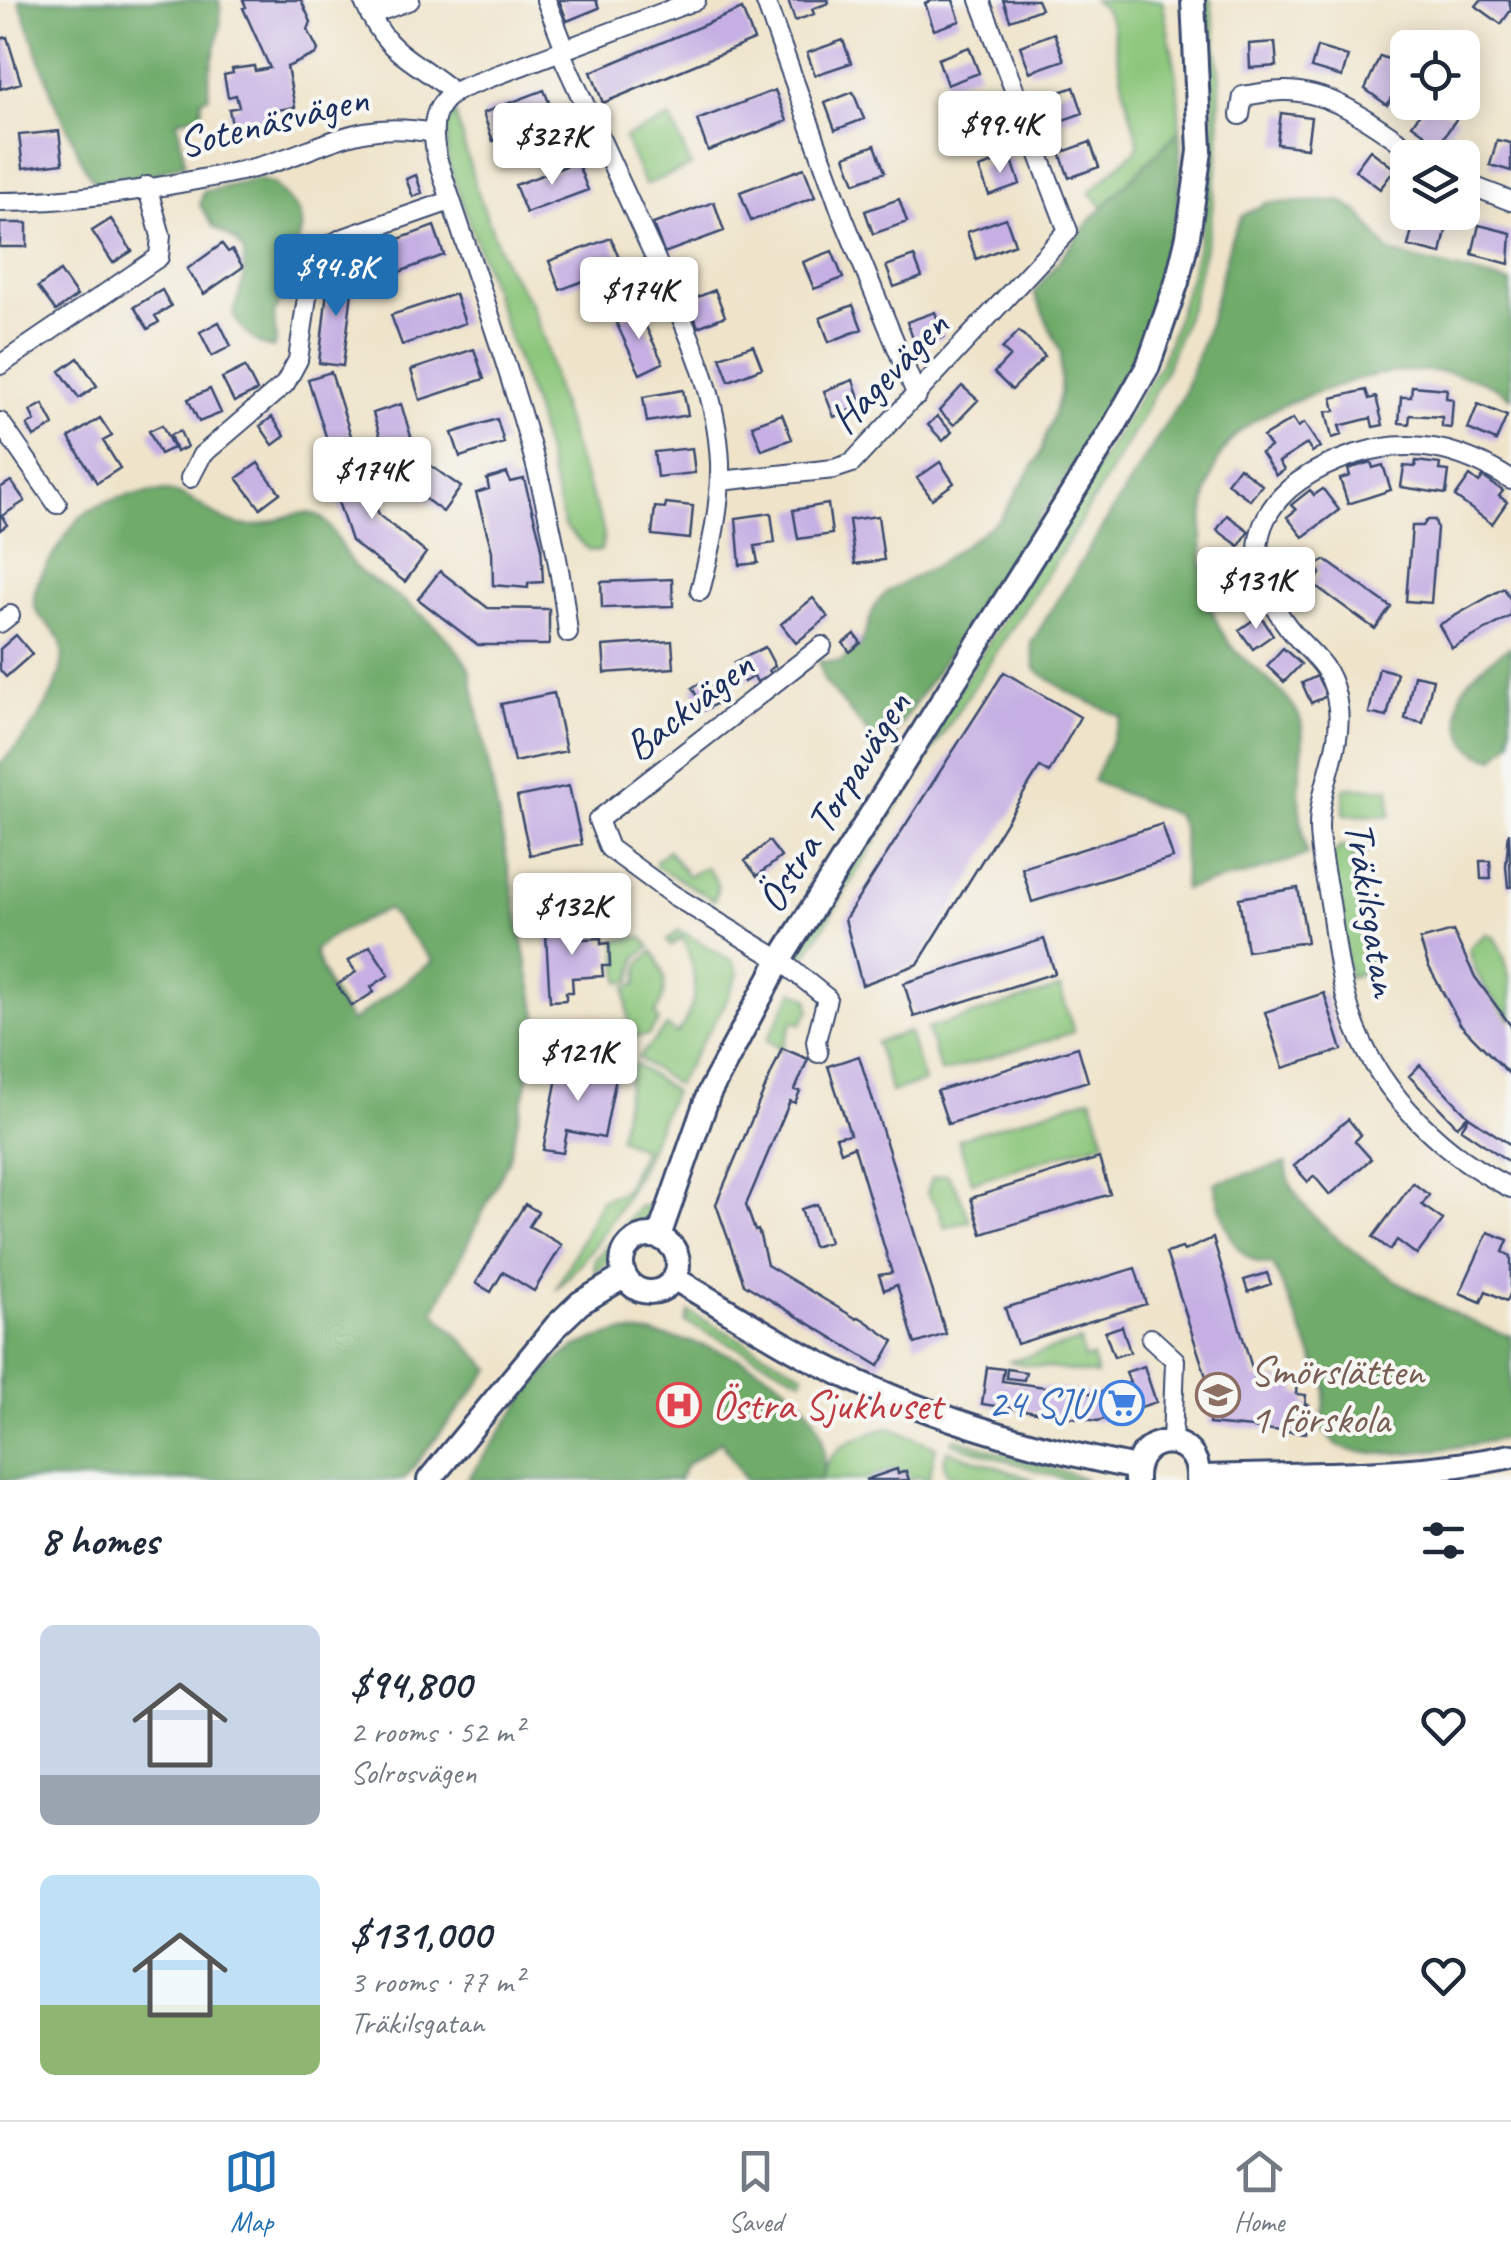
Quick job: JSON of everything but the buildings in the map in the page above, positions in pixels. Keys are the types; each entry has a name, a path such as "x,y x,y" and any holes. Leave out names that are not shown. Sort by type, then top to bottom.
{"street":[{"path":"410,0 366,8 400,56 450,93 696,0"},
{"path":"546,0 563,50 697,353 715,418 720,481 714,540 700,591"},
{"path":"765,0 843,217 917,396"},
{"name":"Hagevägen","path":"720,481 845,466 862,454 1068,232 980,0"},
{"path":"1178,0 1192,34"},
{"path":"1192,34 1193,0"},
{"name":"Östra Torpavägen","path":"658,1236 709,1094 780,960 1148,366 1188,236 1200,151 1192,34"},
{"path":"1240,115 1243,96 1284,91 1345,106 1396,140"},
{"name":"Sotenäsvägen","path":"0,202 65,200 250,169 358,131 400,128 434,133 440,102 450,93"},
{"path":"434,133 436,158 516,399 563,587 568,633"},
{"path":"0,365 159,256 161,236 147,186"},
{"path":"1480,189 1511,201"},
{"path":"190,478 202,455 285,384 293,372 310,276 320,251 450,200"},
{"path":"0,422 57,504"},
{"name":"Träkilsgatan","path":"1511,480 1472,458 1440,448 1404,445 1359,454 1316,471 1288,490 1262,522 1258,551 1265,582 1278,612 1324,664 1334,690 1338,734 1319,825 1338,962 1356,1028 1379,1072 1420,1123 1462,1157 1511,1188"},
{"name":"Backvägen","path":"780,960 673,896 609,848 598,820 822,646"},
{"path":"780,960 827,998 816,1041 818,1052"},
{"path":"646,1235 658,1236 671,1244 678,1257 674,1279 666,1287 648,1292 637,1289 625,1276 622,1263 629,1245 646,1235"},
{"path":"429,1480 556,1325 580,1302 625,1276"},
{"path":"674,1279 818,1363 922,1410 1136,1474 1149,1448 1172,1443 1192,1454 1199,1478 1418,1472 1511,1456"},
{"path":"1152,1338 1175,1360 1172,1443"}],"green space":[{"path":"19,0 219,0 220,25 209,96 201,99 202,115 177,120 185,163 151,175 97,184 57,108"},
{"path":"1093,0 1162,0 1177,76 1180,130 1103,207 1090,192 1137,149 1138,141 1112,24 1105,10"},
{"path":"1200,0 1211,0 1220,81 1219,151 1210,226 1192,301 1167,367 1140,421 1067,544 916,775 801,964 798,953 818,919 1161,363 1193,267 1211,168 1213,100"},
{"path":"455,113 477,191 505,264 531,303 547,348 578,461 601,521 601,551 589,550 564,526 535,411 447,159 447,125"},
{"path":"671,118 691,166 645,185 624,138"},
{"path":"1180,130 1179,192 1169,251 1140,344 1114,401 883,751 824,681 819,661 840,662 861,645 875,605 888,591 935,566 1000,519 1039,457 1060,395 1061,353 1034,293 1090,220"},
{"path":"258,179 274,184 299,212 302,227 288,287 274,314 273,348 249,336 233,314 244,278 244,253 237,242 213,226 200,205 203,192"},
{"path":"1341,201 1362,215 1390,253 1511,283 1511,397 1492,386 1449,373 1380,374 1270,412 1235,436 1221,454 1211,478 1202,534 1207,591 1225,637 1298,714 1303,741 1299,795 1307,855 1246,875 1184,889 1183,830 1176,815 1093,781 1122,717 1068,692 1035,669 1031,643 1182,398 1209,323 1231,238 1242,216 1266,203"},
{"path":"156,492 178,494 225,520 250,526 299,513 317,515 328,524 357,569 431,623 470,671 540,1029 508,1161 434,1312 491,1369 403,1480 0,1480 0,763 35,723 61,668 58,636 34,605 36,587 44,571 72,526 88,511 121,498","holes":["387,909 433,961 351,1022 329,988 314,951 332,936"]},
{"path":"1511,646 1511,741 1495,758 1476,752 1466,741 1458,706 1467,682"},
{"path":"1344,788 1390,788 1390,816 1344,815"},
{"path":"1340,847 1368,847 1367,852 1353,853 1359,912 1375,969 1349,977 1331,857"},
{"path":"668,850 688,876 706,867 710,871 717,887 714,900 656,866"},
{"path":"679,930 734,962 738,974 725,1004 676,1085 638,1058 667,1026 677,1034 690,1010 694,974 687,950 682,937 671,946 667,941"},
{"path":"1486,934 1493,936 1507,966 1511,1020 1484,986 1471,957 1470,947"},
{"path":"643,938 650,947 637,957 631,982 620,982 617,940"},
{"path":"653,951 664,982 655,1014 659,1021 648,1035 636,1037 629,1029 626,988 637,984 640,963"},
{"path":"1060,988 1074,1032 941,1073 927,1029"},
{"path":"794,991 808,998 810,1010 801,1024 793,1021 781,1050 767,1040"},
{"path":"909,1032 924,1082 891,1092 876,1042"},
{"path":"635,1064 673,1091 612,1220 556,1290 601,1200 624,1191 643,1149 619,1138"},
{"path":"1091,1097 1105,1141 972,1182 958,1139"},
{"path":"1286,1163 1291,1185 1305,1207 1356,1253 1455,1314 1511,1336 1511,1437 1424,1451 1375,1453 1339,1446 1322,1429 1326,1387 1273,1264 1247,1257 1238,1248 1214,1183"},
{"path":"947,1174 970,1221 945,1228 927,1193 932,1178"},
{"path":"640,1206 650,1206 645,1217 622,1235 595,1272 594,1261"},
{"path":"689,1312 804,1374 802,1379 686,1322"},
{"name":"Östra Sjukhuset","path":"622,1332 689,1341 725,1353 790,1389 812,1415 824,1445 821,1480 745,1480 721,1441 685,1466 679,1480 467,1480 552,1366 577,1347"},
{"path":"1080,1341 1084,1359 1092,1357 1097,1375 1008,1362"},
{"path":"888,1427 936,1447 929,1478 909,1480 906,1472 898,1474 896,1469 862,1480 821,1480 838,1450"},
{"path":"954,1438 1087,1480 1067,1480 952,1443"},
{"path":"947,1450 1035,1480 974,1480 947,1473"}],"place":[{"name":"Smörslätten 1 förskola","path":"1218,1395"},
{"name":"24 SJU","path":"1122,1403"},
{"name":"Östra Sjukhuset","path":"679,1405"}]}
